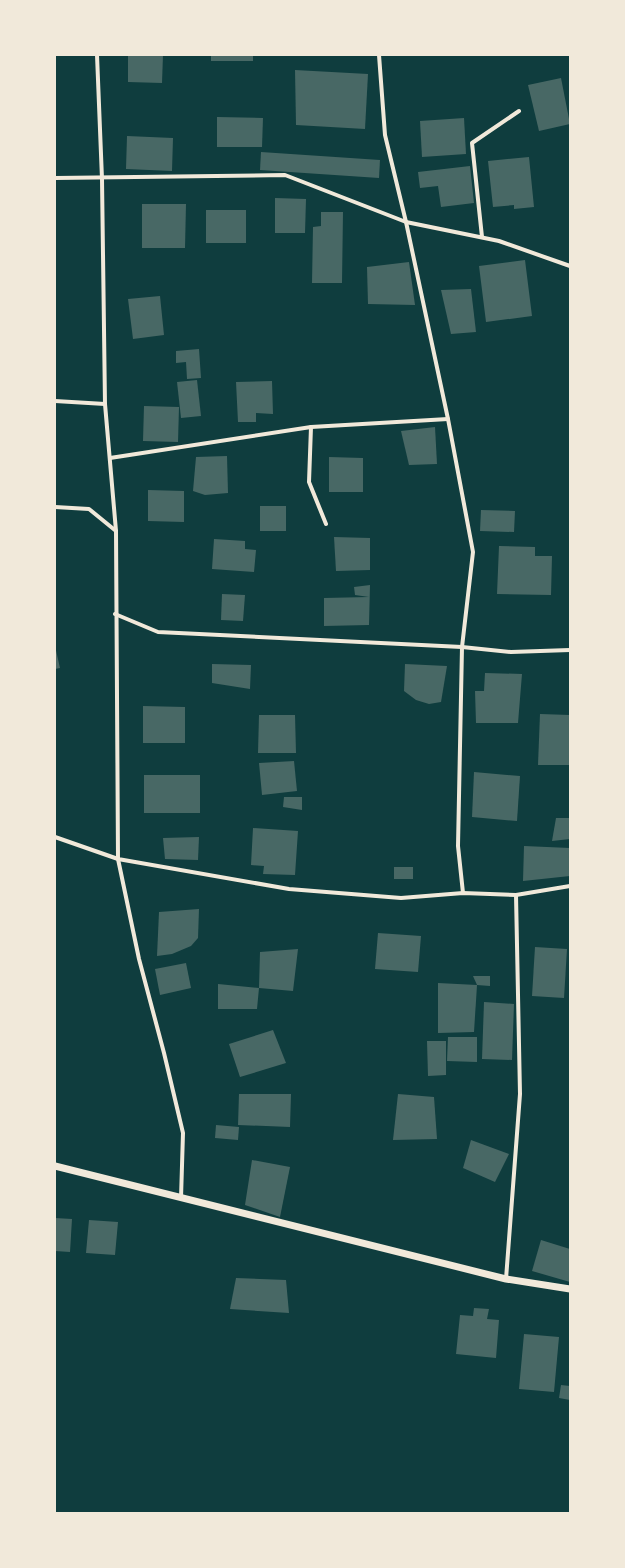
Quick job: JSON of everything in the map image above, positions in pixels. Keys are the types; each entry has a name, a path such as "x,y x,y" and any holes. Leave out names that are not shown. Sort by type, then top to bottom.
{"street":[{"path":"97,55 102,179 105,404 116,531 115,614 118,859 139,959 183,1133 181,1198"},
{"path":"378,55 385,135 406,222 448,419 473,552 462,647 458,846 463,893"},
{"path":"482,237 472,143 519,111"},
{"path":"55,178 102,179 285,175 406,222 499,241 570,266"},
{"path":"55,401 105,404"},
{"path":"110,458 311,427 448,419"},
{"path":"311,427 309,482 326,524"},
{"path":"55,507 89,509 116,531"},
{"path":"115,614 158,632 462,647 511,652 570,650"},
{"path":"55,837 118,859 289,889 401,898 463,893 516,895 570,886"},
{"path":"506,1280 520,1094 516,895"},
{"path":"55,1166 506,1280 570,1289"}],"building":[{"path":"128,55 163,55 162,83 128,82"},
{"path":"211,55 253,55 253,61 211,61"},
{"path":"295,70 368,74 365,129 296,125"},
{"path":"561,78 570,124 539,131 528,85"},
{"path":"217,117 263,118 262,147 217,147"},
{"path":"464,118 466,154 422,157 420,121"},
{"path":"127,136 173,138 172,171 126,169"},
{"path":"261,152 380,160 379,178 260,170"},
{"path":"529,157 534,207 514,209 514,205 493,207 488,161"},
{"path":"470,166 474,203 441,207 438,186 420,188 418,172"},
{"path":"275,198 306,199 305,233 275,233"},
{"path":"142,204 186,204 185,248 142,248"},
{"path":"206,210 246,210 246,243 206,243"},
{"path":"321,212 343,212 342,283 312,283 313,227 321,226"},
{"path":"525,260 532,316 486,322 479,266"},
{"path":"409,262 415,305 368,304 367,267"},
{"path":"471,289 476,332 451,334 441,290"},
{"path":"160,296 164,335 133,339 128,299"},
{"path":"199,349 201,378 187,379 186,362 176,363 176,351"},
{"path":"197,380 201,416 181,418 177,382"},
{"path":"272,381 273,414 256,413 256,422 238,422 236,382"},
{"path":"144,406 179,407 178,442 143,441"},
{"path":"435,427 437,464 409,465 401,431"},
{"path":"227,456 228,493 205,495 193,491 196,457"},
{"path":"329,457 363,458 363,492 329,492"},
{"path":"148,490 184,491 184,522 148,521"},
{"path":"260,506 286,506 286,531 260,531"},
{"path":"481,510 515,511 514,532 480,531"},
{"path":"334,537 370,538 370,570 336,571"},
{"path":"214,539 245,541 245,549 256,550 254,572 212,569"},
{"path":"499,546 535,547 535,556 552,556 551,595 497,594"},
{"path":"370,585 369,625 324,626 324,598 369,597 355,595 354,587"},
{"path":"222,594 245,595 243,621 221,620"},
{"path":"55,646 60,668 55,669"},
{"path":"212,664 251,665 250,689 212,683"},
{"path":"405,664 447,666 441,702 429,704 416,700 404,691"},
{"path":"485,673 522,674 518,723 476,723 475,691 484,691"},
{"path":"143,706 185,707 185,743 143,743"},
{"path":"540,714 570,715 570,765 538,765"},
{"path":"259,715 295,715 296,753 258,753"},
{"path":"294,761 297,791 262,795 259,763"},
{"path":"474,772 520,776 517,821 472,817"},
{"path":"144,775 200,775 200,813 144,813"},
{"path":"284,797 302,797 302,810 283,807"},
{"path":"556,818 570,818 570,839 552,841"},
{"path":"253,828 298,831 295,875 263,874 264,866 251,865"},
{"path":"199,837 198,860 165,859 163,838"},
{"path":"524,846 570,848 570,876 523,881"},
{"path":"394,867 413,867 413,879 394,879"},
{"path":"199,909 198,938 191,946 172,954 157,956 159,912"},
{"path":"378,933 421,936 418,972 375,969"},
{"path":"535,947 567,949 564,998 532,996"},
{"path":"298,949 293,991 259,988 260,952"},
{"path":"186,963 191,988 160,995 155,969"},
{"path":"473,976 490,976 490,986 477,985"},
{"path":"438,983 477,985 474,1032 438,1033"},
{"path":"218,984 259,988 257,1009 218,1009"},
{"path":"484,1002 514,1004 512,1060 482,1059"},
{"path":"273,1030 286,1063 240,1077 229,1044"},
{"path":"448,1037 477,1037 477,1062 447,1061"},
{"path":"427,1041 446,1041 446,1075 428,1076"},
{"path":"239,1094 291,1094 290,1127 238,1125"},
{"path":"398,1094 434,1097 437,1139 393,1140"},
{"path":"216,1125 239,1127 238,1140 215,1138"},
{"path":"471,1140 509,1154 495,1182 463,1168"},
{"path":"252,1160 290,1167 280,1217 245,1205"},
{"path":"55,1218 72,1219 70,1252 55,1251"},
{"path":"89,1220 118,1222 115,1255 86,1253"},
{"path":"541,1240 570,1249 570,1282 532,1271"},
{"path":"236,1278 286,1280 289,1313 230,1309"},
{"path":"474,1308 489,1309 487,1319 499,1320 496,1358 456,1354 460,1315 473,1316"},
{"path":"524,1334 559,1337 554,1392 519,1389"},
{"path":"561,1385 570,1386 570,1400 559,1398"}]}
